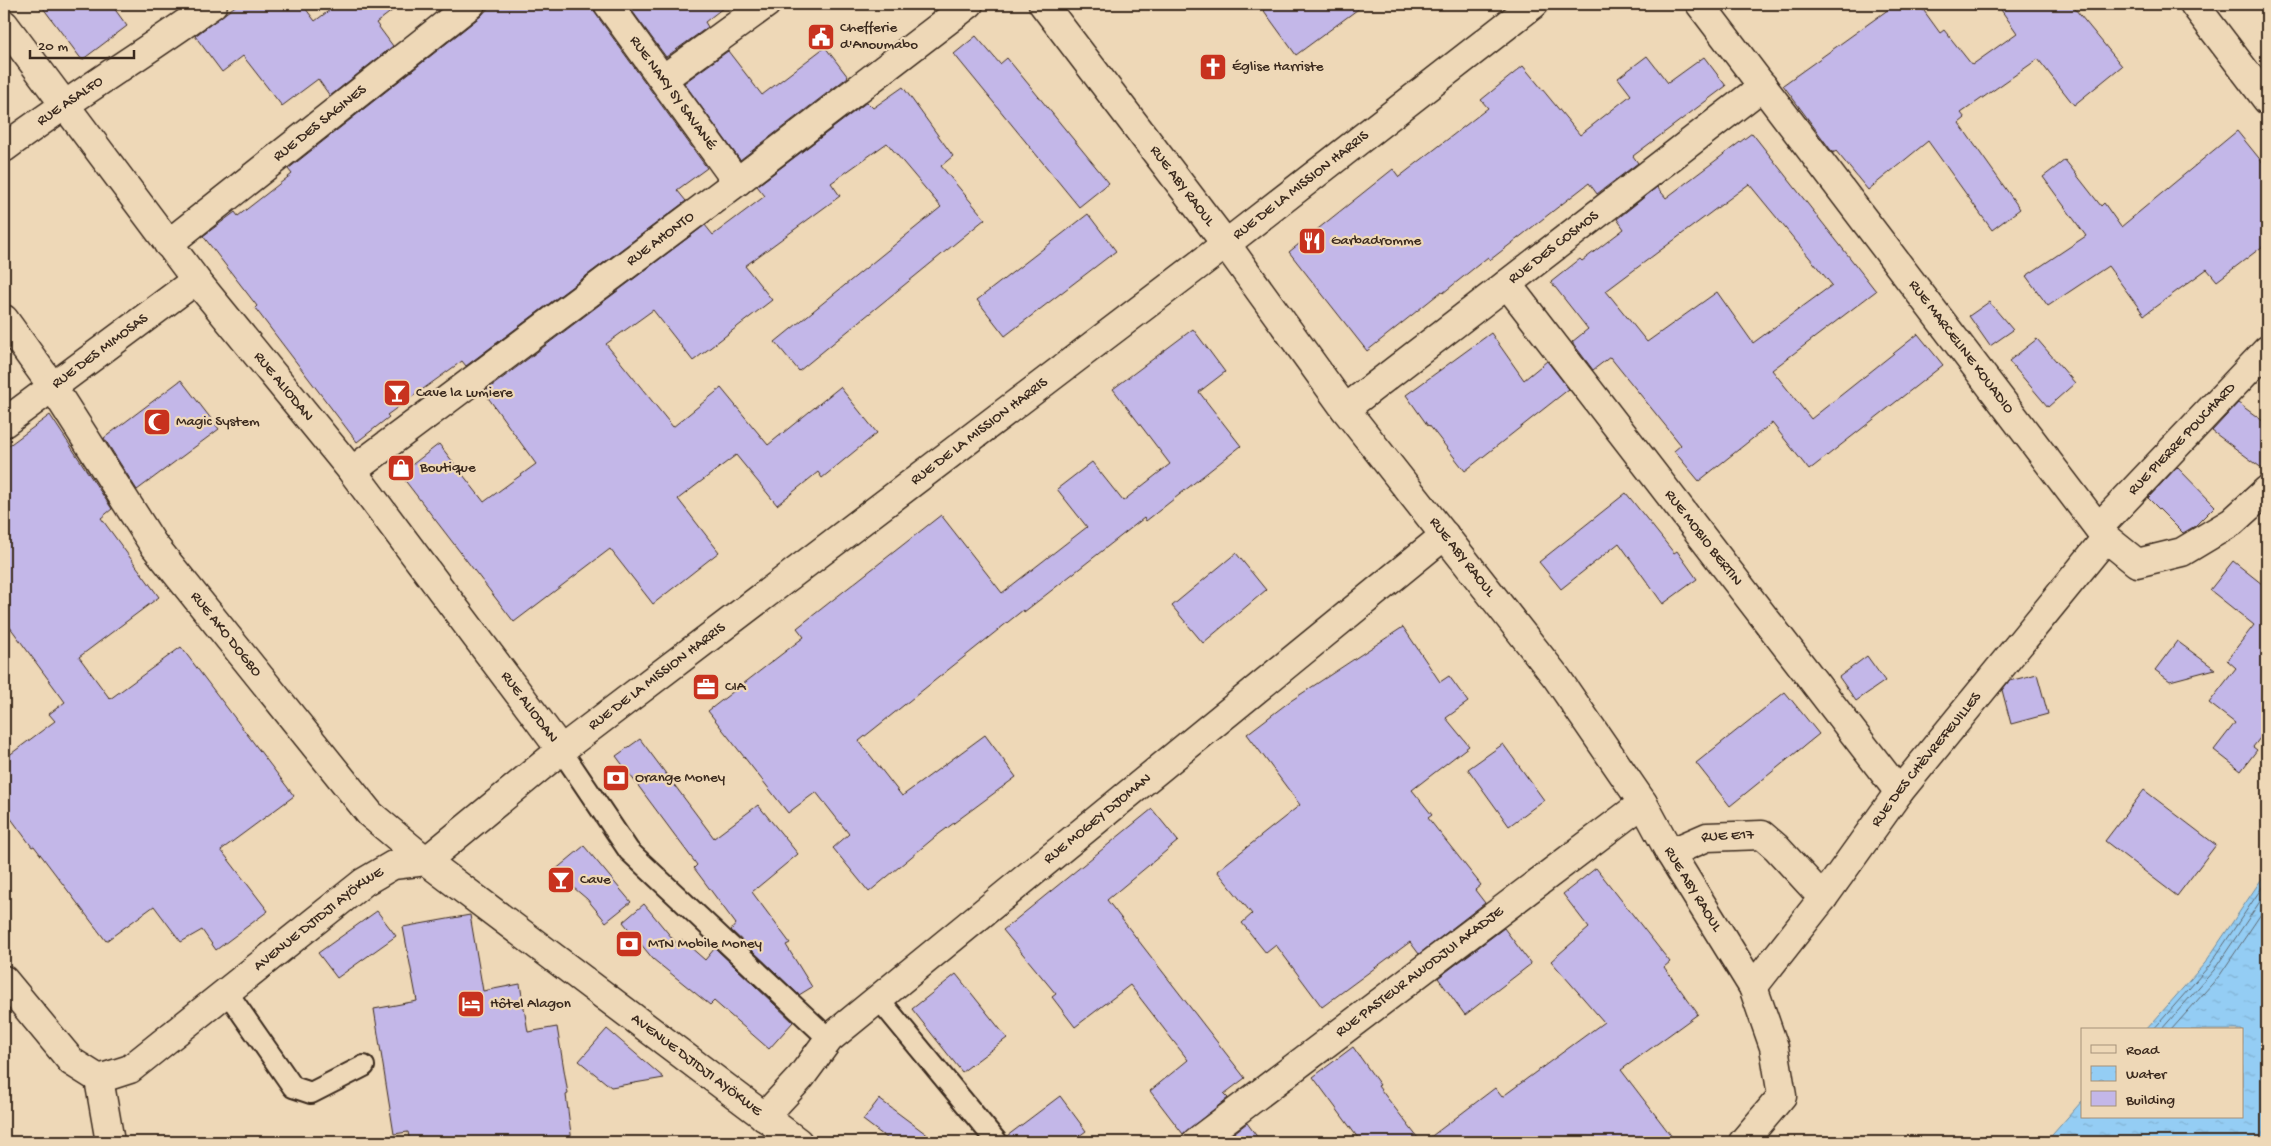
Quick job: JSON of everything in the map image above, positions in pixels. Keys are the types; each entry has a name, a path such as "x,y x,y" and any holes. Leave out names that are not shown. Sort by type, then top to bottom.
{"street":[{"name":"RUE ASALFO","path":"4,148 64,104 153,47 213,4"},
{"name":"RUE DES SAGINES","path":"168,244 470,4"},
{"name":"RUE NAKY SY SAVANÉ","path":"608,4 737,182"},
{"path":"663,79 766,4"},
{"name":"RUE AHONTO","path":"352,472 737,182 969,4"},
{"name":"RUE ABY RAOUL","path":"1043,4 1226,244 1345,409 1557,678 1644,804 1670,853 1753,987 1774,1047 1782,1096 1743,1142"},
{"name":"RUE DE LA MISSION HARRIS","path":"426,861 561,750 1226,244 1534,4"},
{"name":"RUE MARCELINE KOUADIO","path":"1700,4 2103,532 2137,563 2182,552 2232,522 2267,490"},
{"path":"2194,4 2267,100"},
{"name":"RUE ALIODAN","path":"4,24 168,244 352,472 561,750"},
{"name":"RUE DES COSMOS","path":"1345,409 1763,86"},
{"name":"RUE DES MIMOSAS","path":"4,423 196,280"},
{"name":"RUE MOBIO BERTIN","path":"1507,284 1899,792"},
{"name":"RUE AKO DOGBO","path":"4,319 52,386 153,544 370,814 426,861"},
{"name":"RUE PIERRE POUCHARD","path":"2103,532 2267,350"},
{"name":"RUE DES CHÈVREFEUILLES","path":"1753,987 1823,898 1899,792 2103,532"},
{"name":"RUE MOGEY DJOMAN","path":"764,1117 801,1077 829,1039 1445,535"},
{"name":"RUE PASTEUR AWODJUI AKADJE","path":"1196,1142 1644,804"},
{"name":"RUE E17","path":"1670,853 1707,837 1762,835 1776,846 1823,898"},
{"name":"AVENUE DJIDJI AYÖKWE","path":"99,1079 130,1069 364,882 393,865 426,861 798,1142"},
{"path":"4,980 72,1062 99,1079 110,1142"}],"lane":[{"path":"561,750 629,851 829,1039"},
{"path":"227,992 293,1087 311,1093 364,1066"},
{"path":"878,998 997,1142"}],"water":[{"path":"2267,871 2267,1142 2046,1142 2081,1102 2081,1118 2244,1118 2244,1028 2148,1028 2205,963"}],"building":[{"path":"40,4 111,4 127,26 82,60"},
{"path":"238,4 302,4 315,21 338,4 401,4 376,23 393,46 330,96 318,79 282,106 243,56 222,72 195,36"},
{"path":"492,4 593,4 595,13 707,168 677,190 686,201 466,366 462,361 387,415 389,417 357,442 203,236 235,212 238,216 292,174 288,169 481,16"},
{"path":"627,4 728,4 705,22 708,27 666,57"},
{"path":"1259,4 1365,4 1296,55"},
{"path":"1896,4 1919,4 1940,33 1944,30 1972,65 2017,33 1997,4 2071,4 2122,66 2074,105 2038,59 1961,113 1965,118 1959,123 2020,209 1992,230 1928,141 1868,190 1836,151 1833,153 1783,85"},
{"path":"976,36 1000,64 1007,58 1109,183 1079,207 954,54"},
{"path":"825,47 848,77 740,160 684,83 728,51 762,95"},
{"path":"1647,56 1668,83 1704,57 1726,86 1633,156 1638,163 1597,194 1589,183 1490,260 1488,257 1443,293 1442,291 1367,351 1289,252 1393,169 1399,177 1488,108 1481,100 1523,66 1580,135 1631,95 1618,78"},
{"path":"903,87 953,156 941,166 985,219 799,371 775,342 941,207 887,143 831,183 840,196 745,266 772,300 693,361 653,310 606,344 673,427 721,388 768,445 840,387 877,433 822,478 818,472 777,505 736,455 678,499 719,552 653,604 610,549 514,622 400,474 439,444 484,502 536,464 484,392 705,225 713,235 765,196 757,186 867,102 873,108"},
{"path":"2237,131 2267,168 2267,243 2217,281 2207,269 2144,315 2108,266 2048,306 2026,276 2086,236 2043,177 2065,160 2101,206 2104,203 2121,227"},
{"path":"1752,133 1876,291 1772,370 1811,419 1918,334 1943,365 1809,470 1772,423 1699,481 1674,451 1681,445 1610,357 1593,370 1572,342 1588,329 1551,282 1580,259 1582,261 1624,229 1617,219 1657,187 1666,198","holes":["1749,184 1832,285 1753,343 1717,292 1647,342 1606,291"]},
{"path":"1088,214 1116,251 1005,336 977,300"},
{"path":"1989,302 2013,330 1990,346 1969,316"},
{"path":"1193,329 1225,372 1199,392 1241,446 1146,521 1144,518 1024,612 1023,610 859,741 902,796 985,735 1016,777 935,837 869,892 833,848 849,834 816,792 788,813 708,711 804,637 797,628 941,515 1002,593 1087,527 1057,489 1092,462 1123,501 1170,464 1113,389"},
{"path":"1491,333 1524,380 1547,361 1569,389 1465,471 1428,426 1406,395"},
{"path":"2037,339 2075,383 2048,407 2009,361"},
{"path":"181,380 219,429 137,490 104,438"},
{"path":"2238,403 2267,424 2267,472 2212,431"},
{"path":"50,415 112,509 101,518 159,597 79,657 110,699 181,647 294,796 221,850 268,911 216,950 202,930 181,942 154,906 106,941 4,809 4,759 55,721 49,714 65,702 4,619 4,449"},
{"path":"2177,467 2215,506 2195,526 2183,533 2148,498"},
{"path":"1626,493 1674,553 1677,551 1697,579 1663,604 1619,543 1561,589 1539,562"},
{"path":"1236,553 1266,590 1203,643 1172,606"},
{"path":"2233,561 2267,588 2267,729 2253,747 2257,750 2241,771 2214,750 2235,723 2209,703 2236,668 2227,660 2254,625 2210,590"},
{"path":"1403,627 1440,682 1449,676 1468,702 1446,718 1469,746 1412,790 1432,815 1428,818 1481,885 1475,890 1485,903 1419,954 1410,942 1322,1007 1276,945 1266,953 1242,923 1252,914 1217,871 1300,805 1247,734 1289,702"},
{"path":"2177,641 2215,669 2170,681 2155,670"},
{"path":"1867,656 1885,681 1856,701 1839,677"},
{"path":"2037,674 2048,714 2011,724 2002,690 2009,681"},
{"path":"1785,692 1819,734 1730,806 1696,763"},
{"path":"640,739 714,838 758,805 798,854 752,892 790,943 786,945 812,987 799,995 731,930 736,924 694,868 697,865 616,756"},
{"path":"1503,744 1544,800 1509,826 1468,769"},
{"path":"2144,790 2216,845 2177,896 2105,841"},
{"path":"1152,809 1178,841 1107,900 1245,1078 1224,1094 1228,1098 1183,1134 1150,1091 1188,1060 1130,985 1075,1027 1052,997 1056,994 1003,930"},
{"path":"584,846 631,902 606,922 587,899 554,871"},
{"path":"1596,868 1670,962 1664,967 1698,1014 1621,1070 1676,1142 1424,1142 1495,1088 1502,1097 1604,1022 1551,961 1589,928 1563,894"},
{"path":"644,904 677,944 681,939 705,960 715,948 793,1022 769,1049 714,1001 710,1005 653,959 623,922"},
{"path":"377,911 396,936 337,978 318,953"},
{"path":"470,915 483,991 520,984 528,1032 557,1027 568,1094 566,1095 572,1142 410,1142 408,1132 394,1134 374,1009 417,1001 403,927"},
{"path":"1504,928 1531,964 1465,1015 1438,978"},
{"path":"956,974 1007,1038 962,1072 912,1009"},
{"path":"607,1029 664,1078 611,1087 579,1061"},
{"path":"1353,1047 1380,1085 1378,1086 1421,1142 1361,1142 1313,1077"},
{"path":"1060,1096 1086,1131 1071,1142 1009,1142 1007,1136"},
{"path":"879,1099 937,1142 892,1142 863,1120"},
{"path":"1247,1123 1261,1142 1222,1142"}],"place":[{"name":"Chefferie d'Anoumabo","path":"821,37"},
{"name":"Église Harriste","path":"1213,67"},
{"name":"Garbadromme","path":"1312,241"},
{"name":"Cave la Lumiere","path":"397,393"},
{"name":"Magic System","path":"157,422"},
{"name":"Boutique","path":"401,468"},
{"name":"CIA","path":"706,687"},
{"name":"Orange Money","path":"616,778"},
{"name":"Cave","path":"561,880"},
{"name":"MTN Mobile Money","path":"629,944"},
{"name":"Hôtel Alagon","path":"471,1004"}]}
